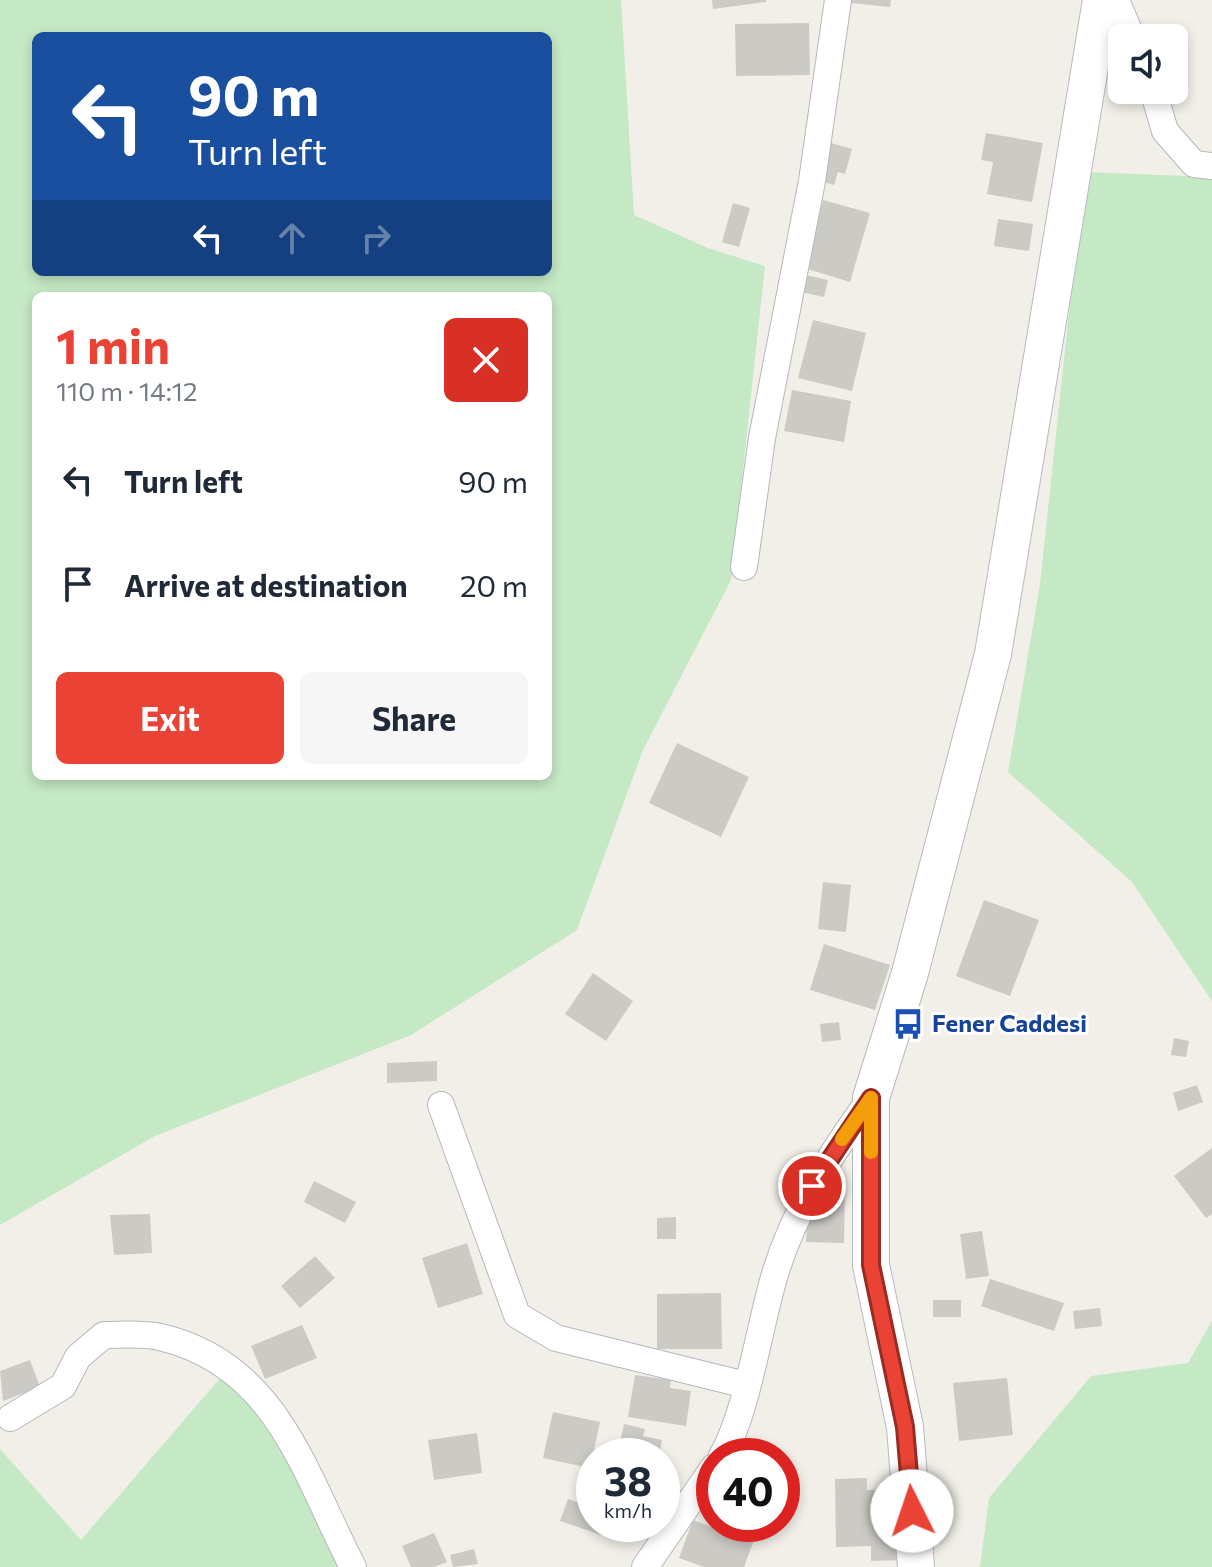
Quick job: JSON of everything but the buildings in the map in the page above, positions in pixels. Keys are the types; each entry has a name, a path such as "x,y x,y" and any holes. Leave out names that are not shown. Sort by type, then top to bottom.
{"street":[{"path":"744,567 762,438 812,181 838,0"},
{"path":"1102,2 1120,24"},
{"path":"916,1567 905,1427 871,1265 871,1098 910,973 993,654 1102,2"},
{"path":"1157,104 1165,131 1194,164 1212,166"},
{"path":"728,1438 746,1385 775,1273 797,1212 827,1160 871,1098"},
{"path":"441,1105 517,1315 556,1338 746,1385"},
{"path":"10,1418 63,1386 78,1357 104,1335 158,1336 192,1348 225,1364 276,1414 353,1567"},
{"path":"645,1567 696,1493"}],"green space":[{"path":"0,0 621,0 634,215 708,248 765,266 731,580 643,750 577,930 411,1035 155,1136 0,1225"},
{"path":"1084,172 1212,177 1212,1001 1132,882 1008,772 1040,584"},
{"path":"1212,1321 1212,1567 980,1567 989,1498 1091,1376 1188,1363"},
{"path":"228,1369 260,1389 349,1567 0,1567 0,1449 81,1540"}],"slow traffic":[{"path":"842,1139 871,1098 871,1152"}],"place":[{"name":"Fener Caddesi","path":"908,1024"}],"route":[{"path":"812,1186 871,1098 871,1265 905,1427 912,1511"}]}
